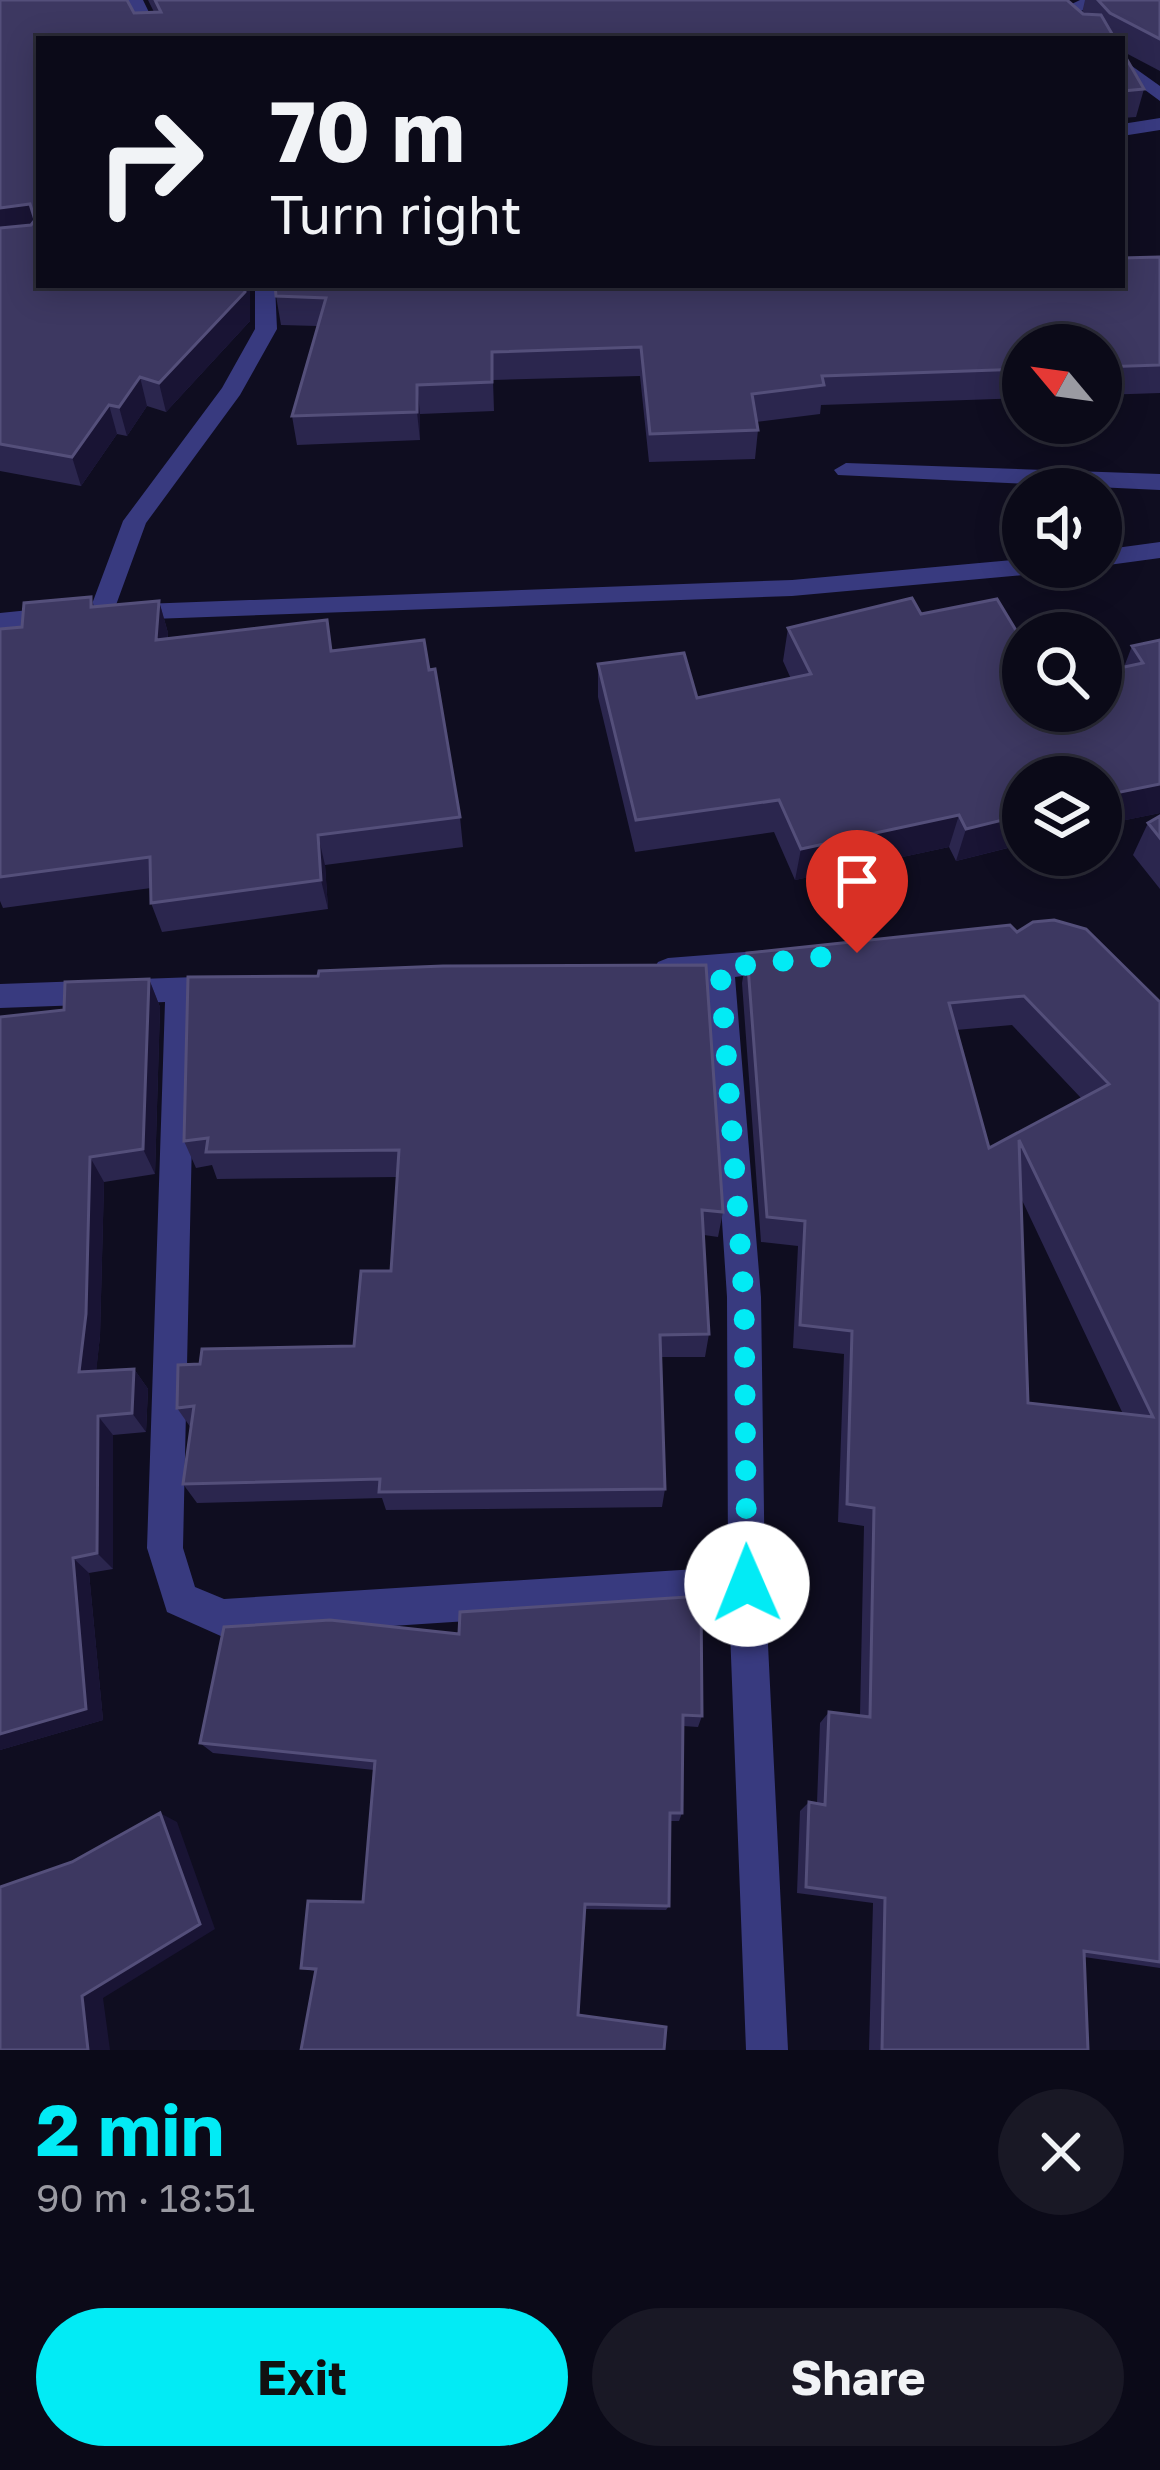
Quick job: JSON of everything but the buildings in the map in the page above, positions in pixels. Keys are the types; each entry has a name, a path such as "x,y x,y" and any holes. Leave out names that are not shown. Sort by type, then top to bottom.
{"street":[{"path":"134,0 152,36"},
{"path":"1059,14 1095,0"},
{"path":"1125,66 1160,95"},
{"path":"1125,130 1160,124"},
{"path":"101,612 135,521 232,390 266,329 265,288"},
{"path":"846,470 1160,482"},
{"path":"1122,555 1160,550"},
{"path":"0,622 101,612 792,587 1002,569"},
{"path":"649,971 812,958"},
{"path":"720,968 744,1298 747,1584 767,2050"},
{"path":"0,996 250,987"},
{"path":"180,990 164,1548 180,1599 223,1618 747,1584"}],"route":[{"path":"747,1584 744,1298 720,968 857,953"}]}
